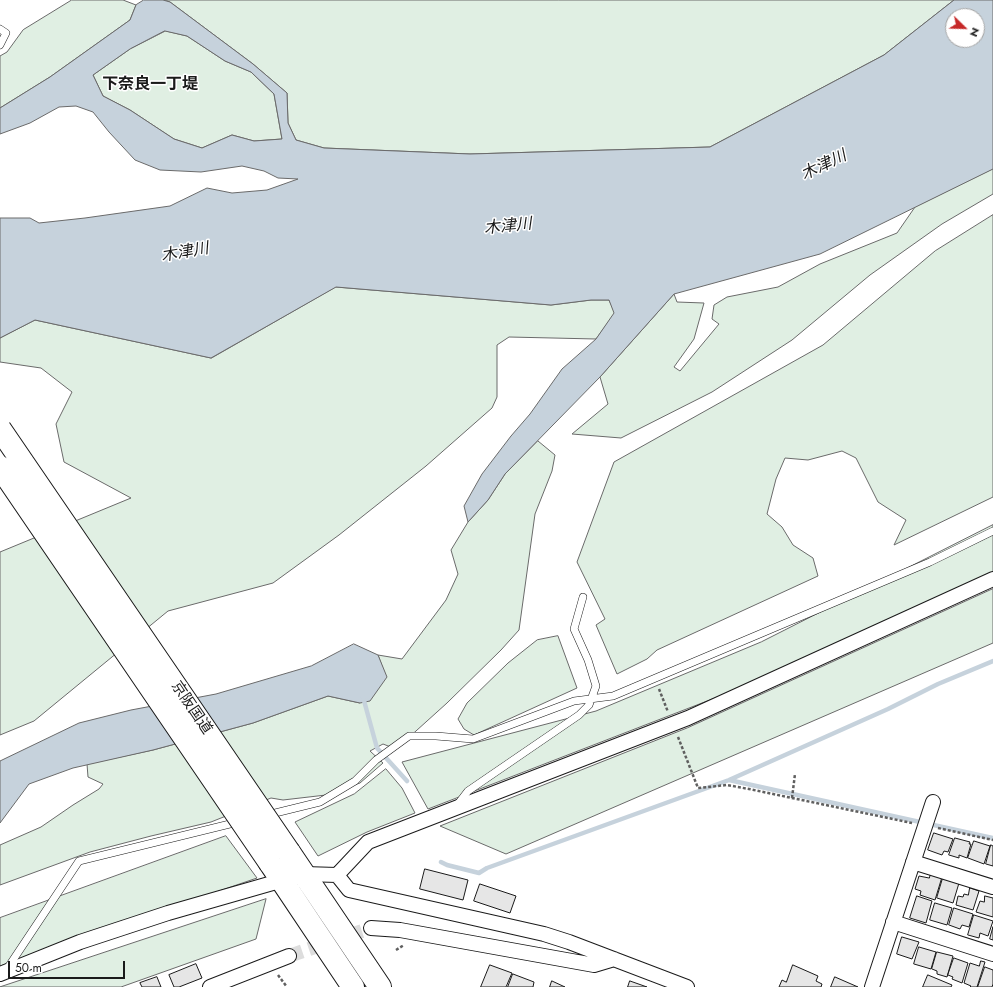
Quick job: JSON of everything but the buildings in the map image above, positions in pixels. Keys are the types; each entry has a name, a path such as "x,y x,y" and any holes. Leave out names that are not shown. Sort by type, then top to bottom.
{"highway":[{"name":"京阪国道","path":"0,429 290,852 380,987"},
{"name":"京阪国道","path":"0,467 270,863 352,987"}],"street":[{"path":"3,972 80,942 168,912 304,874 337,875 368,842 688,718 993,579"},
{"path":"872,987 933,802"},
{"path":"913,862 993,887"},
{"path":"337,875 349,890 544,934 687,987"},
{"path":"893,922 993,954"},
{"path":"371,928 400,930 594,965 614,959"},
{"path":"210,987 222,984 289,956"}],"lane":[{"path":"0,30 6,33 2,44 0,45"},
{"path":"3,972 79,861 320,802 355,781 376,760 409,736 436,736 473,739 574,701 614,696 930,562 993,531"},
{"path":"454,809 468,792 579,715 589,705 596,686 588,660 574,629 583,598"}],"path":[{"path":"792,798 795,774"},
{"path":"698,788 727,786 993,840"}],"green space":[{"path":"72,0 123,0 136,5 130,20 50,77 0,108 0,56 7,52 23,30"},
{"path":"163,0 954,0 884,55 710,147 470,154 324,148 296,140 288,123 287,93 253,64 170,2"},
{"path":"166,31 187,36 225,61 251,72 274,94 282,139 254,141 232,135 202,148 174,139 130,110 103,96 93,75 130,49"},
{"path":"993,169 993,194 942,224 870,275 792,340 712,392 621,438 572,434 608,404 600,377 674,294 677,302 704,303 694,339 674,367 680,371 719,324 712,319 714,305 727,297 778,287 820,264 897,233 915,207"},
{"path":"993,215 993,497 894,545 906,520 878,502 856,458 842,451 808,460 785,458 776,479 767,514 782,527 793,545 813,558 818,576 657,650 647,659 617,674 596,625 605,619 577,562 614,462 823,345 935,251"},
{"path":"336,287 551,305 591,300 609,300 615,313 596,339 509,337 497,345 497,397 492,408 426,466 339,535 273,583 168,611 34,721 0,735 0,552 131,498 64,462 56,424 72,392 41,368 0,362 0,338 35,320 211,358"},
{"path":"538,441 555,455 552,471 535,514 519,630 501,650 447,703 396,749 383,744 370,751 383,763 360,783 326,795 283,800 271,798 211,822 90,852 0,885 0,845 41,827 99,789 103,784 88,777 87,764 153,750 253,723 328,696 360,703 386,677 378,655 402,659 446,600 458,574 451,550 468,522 488,500 505,474"},
{"path":"993,525 993,573 808,662 428,809 402,762 596,711 761,642"},
{"path":"993,589 993,643 506,854 440,826 687,728"},
{"path":"558,636 577,688 474,735 464,729 458,719 467,703 508,663 537,640"},
{"path":"386,769 402,788 415,813 367,832 318,856 295,822 354,794"},
{"path":"226,836 257,878 0,966 0,918"},
{"path":"266,899 256,939 121,987 0,987"}],"water":[{"name":"木津川","path":"144,0 163,0 170,2 253,64 287,93 288,123 296,140 324,148 470,154 710,147 884,55 954,0 993,0 993,169 820,254 674,294 600,377 505,474 488,500 468,522 464,506 482,474 530,414 562,369 596,339 614,313 609,300 591,300 551,305 336,287 211,358 35,320 0,338 0,218 30,218 39,223 85,218 170,206 207,188 232,193 267,190 298,179 278,178 264,171 242,166 201,172 160,170 135,160 93,112 76,106 59,107 30,123 0,134 0,108 50,77 130,20 136,5","holes":["165,31 187,36 225,61 251,72 274,94 282,139 254,141 232,135 202,148 174,139 130,110 103,96 93,75 130,49"]},
{"path":"354,644 378,655 387,677 370,701 360,703 328,696 253,723 153,750 73,768 29,784 0,823 0,761 79,723 131,710 216,694 311,666"}],"waterway":[{"path":"441,862 447,865 479,873 487,868 729,780 888,709 938,684 993,661"},
{"path":"363,697 377,748 407,781"},
{"path":"729,780 993,838"}],"tunnel":[{"path":"289,956 371,928"}],"district":[{"name":"下奈良一丁堤","path":"150,85"}]}
